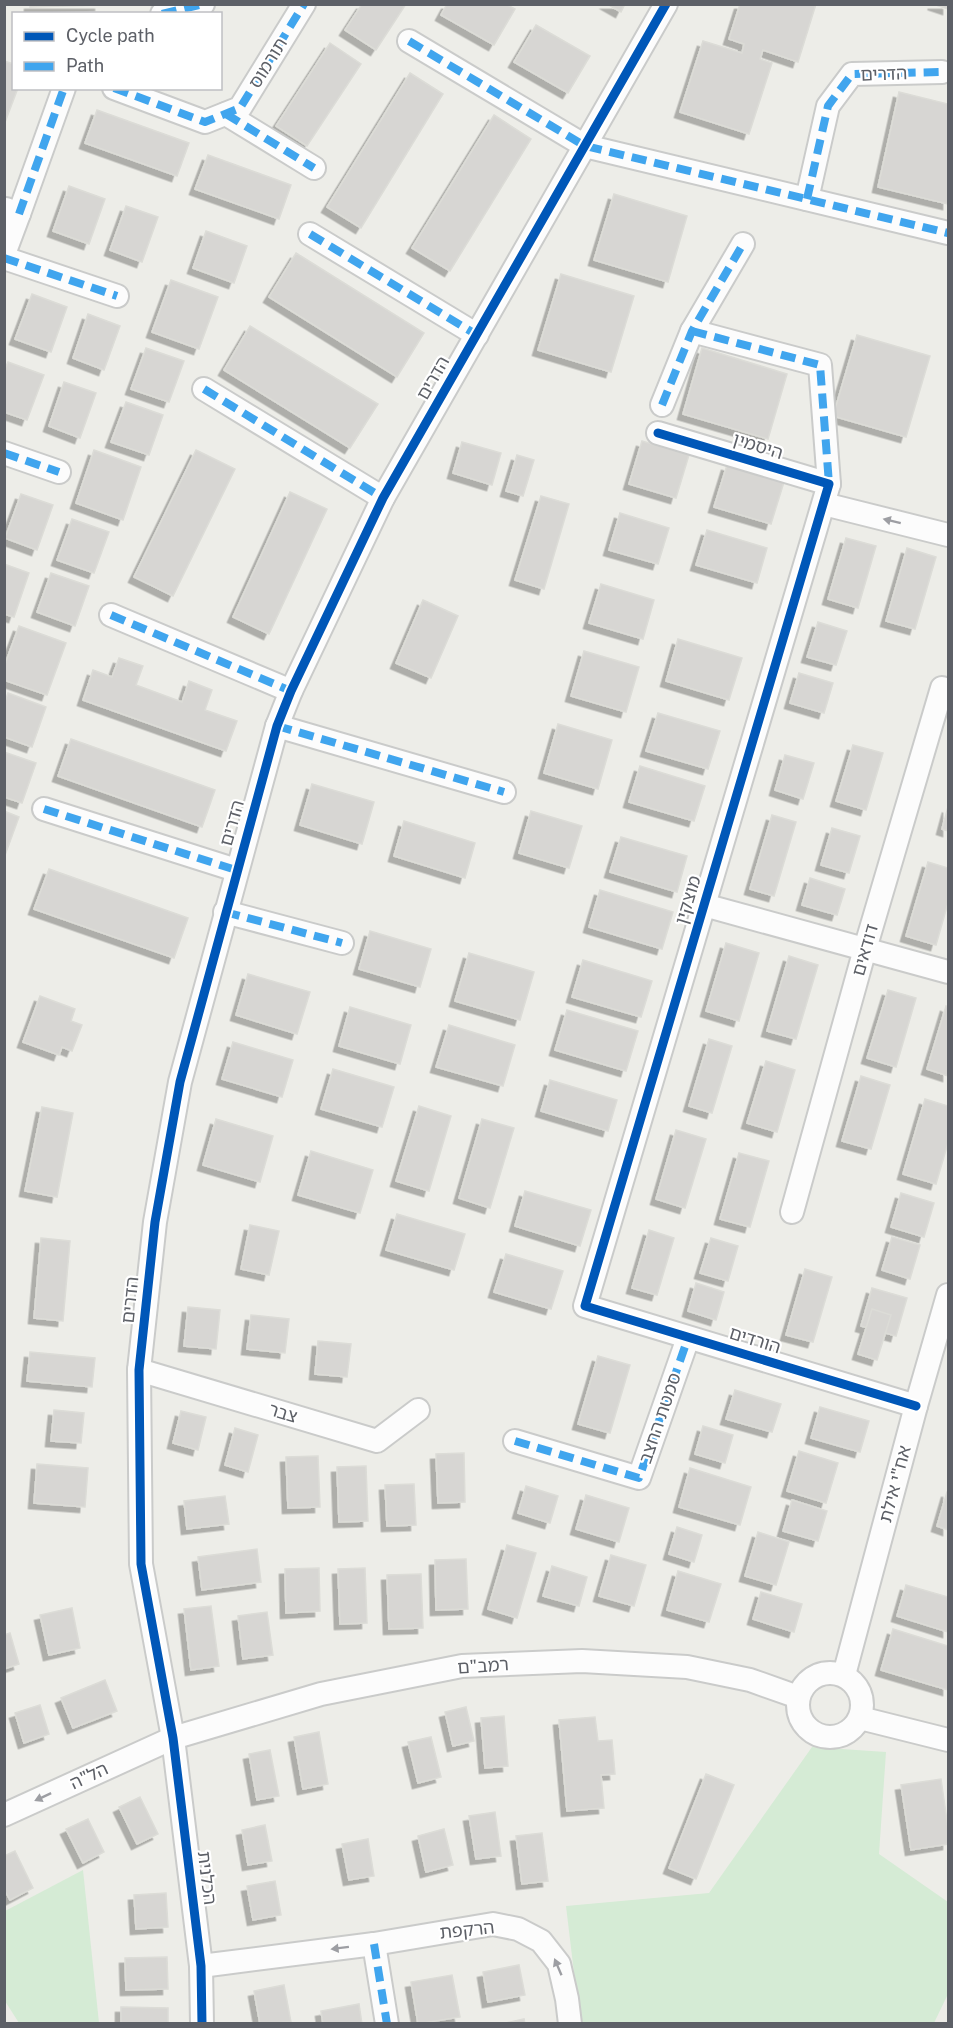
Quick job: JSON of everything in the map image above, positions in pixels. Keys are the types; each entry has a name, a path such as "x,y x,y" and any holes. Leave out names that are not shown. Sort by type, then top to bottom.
{"street":[{"path":"170,12 203,4"},
{"name":"תורמוס","path":"119,90 205,122 240,108 304,4"},
{"name":"הדרים","path":"173,1738 141,1564 139,1370 155,1222 180,1082 236,870 277,726 291,691 383,498 666,4"},
{"path":"409,41 585,146 948,233"},
{"name":"הדרים","path":"807,199 828,106 852,74 942,72"},
{"path":"63,90 12,211 4,256 117,296"},
{"path":"226,114 314,168"},
{"path":"310,234 477,334"},
{"path":"662,405 692,331 743,244"},
{"path":"692,331 820,365 826,494"},
{"path":"204,389 383,498"},
{"name":"היסמין","path":"658,433 826,494 948,535"},
{"path":"4,453 59,472"},
{"name":"מוצקין","path":"585,1306 826,494"},
{"path":"111,615 291,691"},
{"name":"דודאים","path":"792,1212 865,949 942,688"},
{"path":"277,726 504,792"},
{"path":"44,809 236,870"},
{"path":"704,905 948,972"},
{"path":"225,912 342,943"},
{"name":"אח\"י אילת","path":"844,1675 948,1294"},
{"name":"הורדים","path":"585,1306 916,1406"},
{"name":"סמטת החצב","path":"515,1441 639,1478 688,1338"},
{"name":"צבר","path":"139,1370 377,1442 418,1410"},
{"name":"רמב\"ם","path":"173,1738 321,1694 462,1666 582,1661 687,1667 750,1680 798,1697"},
{"path":"833,1672 844,1675 857,1685 862,1696 863,1707 860,1718 851,1730 841,1736 830,1738 808,1729 801,1719 798,1708 798,1697 804,1686 812,1678 822,1673 833,1672"},
{"path":"860,1718 948,1740"},
{"name":"הל\"ה","path":"4,1815 173,1738"},
{"name":"הכלנית","path":"173,1738 201,1966 202,2024"},
{"name":"הרקפת","path":"201,1966 374,1944 493,1924 518,1929 540,1941 559,1964 570,2024"},
{"path":"374,1944 387,2024"}],"green space":[{"path":"812,1747 886,1752 879,1854 948,1902 948,1994 934,2023 580,2023 566,1906 709,1893"},
{"path":"83,1870 99,2023 19,2023 5,2001 5,1911"}],"building":[{"path":"30,4 100,4 100,5 30,7"},
{"path":"362,4 406,4 376,50 345,30"},
{"path":"447,4 506,4 515,9 494,45 441,15"},
{"path":"607,4 625,4 621,12"},
{"path":"740,4 816,4 798,62 763,50 760,59 772,63 749,134 680,112 703,41 742,53 744,44 729,39"},
{"path":"933,4 948,4 948,9"},
{"path":"536,25 590,56 568,93 514,62"},
{"path":"330,43 361,64 307,146 276,126"},
{"path":"4,61 12,63 12,90 17,90 4,125"},
{"path":"410,73 443,94 361,228 327,207"},
{"path":"899,92 948,104 948,204 878,187"},
{"path":"97,110 189,143 177,176 85,143"},
{"path":"494,115 531,139 450,271 412,248"},
{"path":"208,155 291,185 279,219 195,189"},
{"path":"69,186 105,199 89,244 53,231"},
{"path":"614,194 687,216 668,282 594,260"},
{"path":"126,206 158,217 142,262 110,250"},
{"path":"206,231 247,246 234,283 193,268"},
{"path":"296,253 424,333 397,377 269,297"},
{"path":"561,274 634,296 611,372 538,350"},
{"path":"171,280 218,297 199,349 152,332"},
{"path":"32,294 67,307 51,352 15,339"},
{"path":"88,314 120,326 104,370 73,358"},
{"path":"250,326 378,404 350,448 224,370"},
{"path":"857,335 930,356 906,437 833,416"},
{"path":"146,348 184,361 169,402 131,389"},
{"path":"702,348 787,374 768,439 683,414"},
{"path":"8,362 44,375 27,420 4,412 4,371"},
{"path":"64,382 96,393 80,438 49,426"},
{"path":"126,402 163,415 149,455 111,442"},
{"path":"642,441 689,455 676,498 629,484"},
{"path":"462,442 501,453 492,485 453,473"},
{"path":"94,450 141,467 123,520 76,503"},
{"path":"196,450 235,469 173,596 134,577"},
{"path":"517,455 534,460 523,496 506,491"},
{"path":"727,465 784,482 771,524 714,507"},
{"path":"290,492 327,509 269,634 233,617"},
{"path":"21,494 53,505 37,550 5,538"},
{"path":"541,496 569,504 544,589 515,580"},
{"path":"620,513 669,528 658,564 609,550"},
{"path":"72,519 109,532 94,573 57,560"},
{"path":"707,530 767,548 757,583 696,565"},
{"path":"846,538 876,546 858,608 828,599"},
{"path":"907,548 936,557 915,629 886,621"},
{"path":"4,564 29,573 14,617 4,614"},
{"path":"51,573 89,586 75,626 37,612"},
{"path":"601,584 654,600 643,639 589,623"},
{"path":"423,600 458,616 431,678 396,663"},
{"path":"818,622 847,631 836,665 807,657"},
{"path":"19,626 66,643 47,695 4,680 4,667"},
{"path":"678,639 742,658 729,700 666,681"},
{"path":"584,651 639,667 626,712 571,696"},
{"path":"119,658 143,666 136,685 182,702 189,681 212,690 205,710 237,721 226,751 83,700 93,670 112,677"},
{"path":"799,673 833,683 824,713 790,703"},
{"path":"8,693 46,707 32,747 4,737 4,704"},
{"path":"658,713 720,731 708,769 646,751"},
{"path":"558,724 612,740 598,789 544,773"},
{"path":"71,739 215,790 202,827 58,776"},
{"path":"853,745 883,753 866,810 836,801"},
{"path":"4,752 36,763 22,803 4,797"},
{"path":"785,755 814,763 803,799 775,790"},
{"path":"640,766 705,786 694,821 629,802"},
{"path":"312,784 374,802 362,844 300,825"},
{"path":"948,807 948,831 942,829"},
{"path":"4,811 19,817 4,858"},
{"path":"531,811 582,826 569,868 519,853"},
{"path":"772,815 796,822 774,896 750,889"},
{"path":"404,821 475,843 465,878 394,856"},
{"path":"832,828 860,836 849,873 821,865"},
{"path":"621,837 687,856 677,892 610,872"},
{"path":"928,862 948,868 948,903 936,945 906,936"},
{"path":"49,869 188,918 174,958 34,909"},
{"path":"810,878 845,889 837,915 802,905"},
{"path":"600,890 673,912 662,949 589,927"},
{"path":"370,931 431,949 420,987 359,969"},
{"path":"726,943 759,953 739,1021 706,1011"},
{"path":"469,953 534,972 520,1020 455,1001"},
{"path":"789,956 818,965 796,1039 767,1031"},
{"path":"583,960 652,981 641,1017 572,997"},
{"path":"248,974 310,992 297,1034 236,1015"},
{"path":"888,990 916,998 896,1067 867,1058"},
{"path":"40,996 75,1009 71,1021 82,1025 72,1051 62,1047 59,1055 23,1042"},
{"path":"946,1006 948,1007 948,1076 927,1069"},
{"path":"350,1007 411,1025 400,1064 339,1046"},
{"path":"567,1010 638,1031 626,1071 555,1050"},
{"path":"449,1025 515,1045 503,1086 436,1067"},
{"path":"709,1039 732,1046 712,1113 689,1106"},
{"path":"233,1042 293,1060 282,1097 222,1079"},
{"path":"766,1061 795,1070 777,1132 747,1123"},
{"path":"333,1069 394,1087 382,1127 321,1109"},
{"path":"861,1076 890,1085 871,1149 842,1141"},
{"path":"550,1080 617,1100 608,1131 541,1111"},
{"path":"925,1099 948,1106 948,1143 936,1184 903,1174"},
{"path":"419,1106 451,1116 429,1191 396,1181"},
{"path":"42,1107 73,1113 57,1197 25,1191"},
{"path":"216,1119 273,1136 260,1182 203,1165"},
{"path":"482,1119 514,1128 490,1208 459,1198"},
{"path":"676,1130 706,1139 685,1208 656,1199"},
{"path":"311,1151 373,1170 360,1213 298,1195"},
{"path":"739,1153 769,1161 750,1227 720,1219"},
{"path":"525,1191 591,1210 580,1246 515,1226"},
{"path":"901,1193 934,1203 924,1237 891,1227"},
{"path":"397,1214 465,1234 454,1270 386,1250"},
{"path":"250,1225 279,1231 269,1275 241,1269"},
{"path":"649,1230 674,1238 657,1295 632,1288"},
{"path":"892,1237 920,1245 910,1279 882,1270"},
{"path":"41,1238 70,1241 63,1321 34,1318"},
{"path":"711,1238 738,1246 728,1281 700,1273"},
{"path":"506,1254 563,1271 551,1309 494,1292"},
{"path":"805,1269 832,1277 813,1342 786,1335"},
{"path":"696,1283 724,1292 716,1320 688,1311"},
{"path":"872,1288 907,1298 896,1336 861,1326"},
{"path":"188,1307 220,1310 216,1349 184,1346"},
{"path":"872,1309 891,1315 877,1360 858,1354"},
{"path":"251,1315 289,1319 285,1353 247,1349"},
{"path":"318,1341 351,1344 347,1377 315,1374"},
{"path":"30,1352 95,1358 92,1387 27,1381"},
{"path":"598,1356 630,1365 610,1433 578,1424"},
{"path":"735,1390 781,1404 772,1432 726,1419"},
{"path":"820,1407 869,1421 860,1452 811,1438"},
{"path":"54,1410 84,1413 81,1443 51,1441"},
{"path":"181,1411 206,1417 198,1450 173,1443"},
{"path":"703,1426 733,1435 725,1463 695,1454"},
{"path":"235,1428 258,1435 248,1472 225,1465"},
{"path":"799,1451 838,1463 826,1503 787,1491"},
{"path":"464,1453 465,1502 438,1503 436,1454"},
{"path":"318,1456 320,1507 288,1508 286,1457"},
{"path":"37,1464 88,1468 85,1507 34,1503"},
{"path":"366,1466 368,1521 339,1522 337,1467"},
{"path":"690,1468 751,1487 740,1525 679,1507"},
{"path":"414,1484 416,1525 387,1526 385,1485"},
{"path":"526,1486 558,1496 550,1523 518,1513"},
{"path":"948,1492 948,1530 937,1526"},
{"path":"586,1495 629,1508 619,1542 576,1529"},
{"path":"225,1496 229,1524 187,1529 184,1501"},
{"path":"792,1500 827,1511 818,1541 783,1531"},
{"path":"677,1527 702,1535 694,1562 669,1554"},
{"path":"758,1532 789,1542 776,1585 745,1576"},
{"path":"507,1545 536,1553 517,1618 488,1609"},
{"path":"257,1549 261,1582 202,1590 198,1557"},
{"path":"611,1555 646,1565 634,1606 599,1596"},
{"path":"466,1559 468,1609 436,1610 435,1560"},
{"path":"552,1566 587,1577 579,1606 543,1596"},
{"path":"319,1568 320,1611 286,1613 285,1569"},
{"path":"365,1568 367,1623 340,1624 338,1569"},
{"path":"678,1571 721,1584 709,1622 667,1610"},
{"path":"421,1574 423,1628 389,1629 387,1575"},
{"path":"906,1585 948,1597 948,1632 897,1616"},
{"path":"761,1592 802,1604 794,1632 753,1619"},
{"path":"211,1606 219,1666 191,1670 184,1609"},
{"path":"72,1608 80,1648 49,1655 40,1615"},
{"path":"267,1612 273,1655 243,1659 238,1616"},
{"path":"893,1629 948,1646 948,1690 881,1670"},
{"path":"10,1633 19,1664 4,1669 4,1635"},
{"path":"105,1680 117,1711 73,1728 61,1698"},
{"path":"40,1705 49,1734 24,1743 15,1713"},
{"path":"466,1707 474,1741 453,1746 445,1712"},
{"path":"504,1716 508,1766 485,1768 481,1718"},
{"path":"595,1717 598,1741 612,1740 615,1774 601,1775 604,1808 567,1811 559,1720"},
{"path":"319,1732 328,1784 303,1789 294,1737"},
{"path":"431,1737 441,1777 418,1783 408,1742"},
{"path":"270,1750 279,1796 257,1800 249,1754"},
{"path":"706,1774 734,1785 696,1879 669,1868"},
{"path":"941,1779 948,1844 911,1850 901,1785"},
{"path":"140,1797 158,1834 137,1844 119,1807"},
{"path":"495,1812 501,1856 476,1859 469,1816"},
{"path":"88,1819 104,1852 83,1863 66,1829"},
{"path":"265,1825 272,1861 248,1865 242,1830"},
{"path":"444,1829 453,1865 426,1872 418,1836"},
{"path":"542,1833 548,1881 522,1884 516,1836"},
{"path":"368,1839 374,1876 349,1880 342,1844"},
{"path":"15,1851 33,1888 10,1900 4,1889 4,1856"},
{"path":"275,1881 281,1915 253,1920 247,1886"},
{"path":"166,1893 168,1927 136,1929 134,1895"},
{"path":"167,1957 168,1989 126,1990 125,1958"},
{"path":"519,1965 525,1995 488,2002 483,1972"},
{"path":"452,1975 460,2017 418,2024 411,1982"},
{"path":"284,1985 291,2022 260,2024 254,1991"},
{"path":"359,2004 362,2024 323,2024 321,2011"},
{"path":"121,2007 168,2008 168,2024 121,2024"},
{"path":"524,2019 525,2024 501,2024"}],"marked path":[{"path":"170,12 203,4"},
{"path":"119,90 205,122 240,108 304,4"},
{"path":"409,41 585,146 948,233"},
{"path":"807,199 828,106 852,74 942,72"},
{"path":"19,214 63,90"},
{"path":"226,114 314,168"},
{"path":"310,234 477,335"},
{"path":"662,405 692,331 743,244"},
{"path":"4,258 117,296"},
{"path":"692,331 820,365 829,484"},
{"path":"204,389 383,498"},
{"path":"4,453 59,472"},
{"path":"111,615 291,691"},
{"path":"277,726 504,792"},
{"path":"44,809 236,870"},
{"path":"225,912 342,943"},
{"path":"515,1441 639,1478 688,1338"},
{"path":"374,1944 387,2024"}],"cycle path":[{"path":"202,2024 201,1966 173,1738 141,1564 139,1370 155,1222 180,1082 277,726 291,691 383,498 666,4"},
{"path":"658,433 829,484 585,1306 916,1406"}]}
